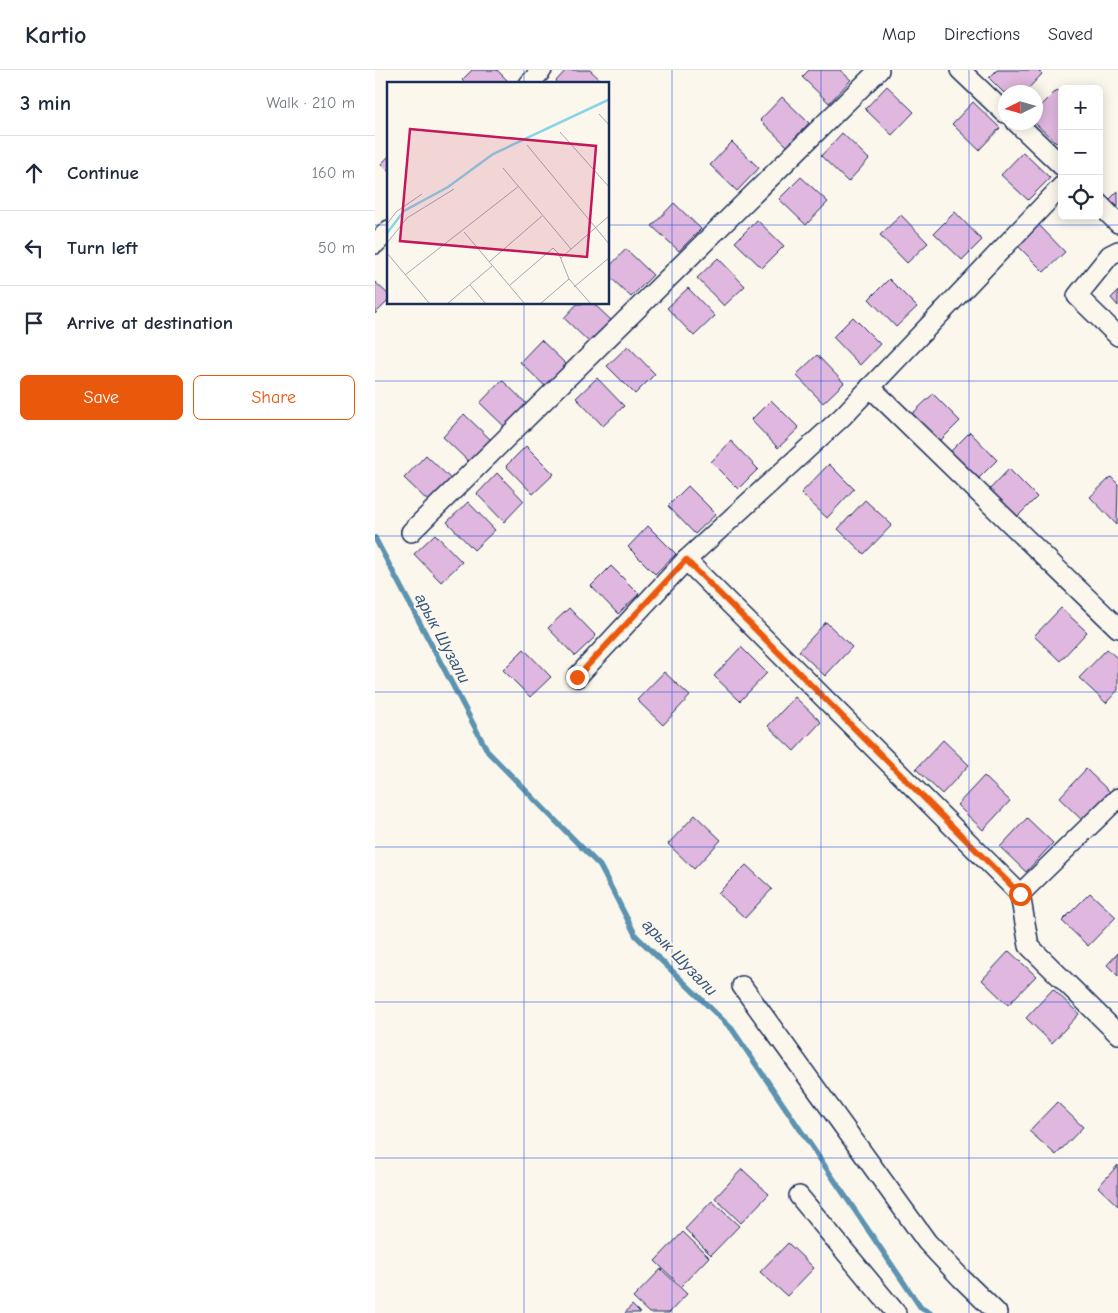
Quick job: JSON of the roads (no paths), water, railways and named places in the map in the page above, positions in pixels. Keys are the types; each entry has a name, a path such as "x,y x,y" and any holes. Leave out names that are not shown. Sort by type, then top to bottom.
{"street":[{"path":"531,82 542,70"},
{"path":"411,532 879,70"},
{"path":"959,70 998,106"},
{"path":"1024,130 1058,162"},
{"path":"577,677 686,560 842,418 1058,190"},
{"path":"1103,208 1118,223"},
{"path":"375,244 387,232"},
{"path":"1118,251 1110,255 1077,296 1118,336"},
{"path":"870,387 1118,628"},
{"path":"686,560 1020,894 1029,946 1118,1034"},
{"path":"1020,894 1118,798"},
{"path":"742,986 927,1242 997,1313"},
{"path":"799,1196 895,1313"}],"waterway":[{"name":"арык Шузали","path":"375,538 488,752 600,866 636,936 732,1029 921,1308 930,1313"}]}
